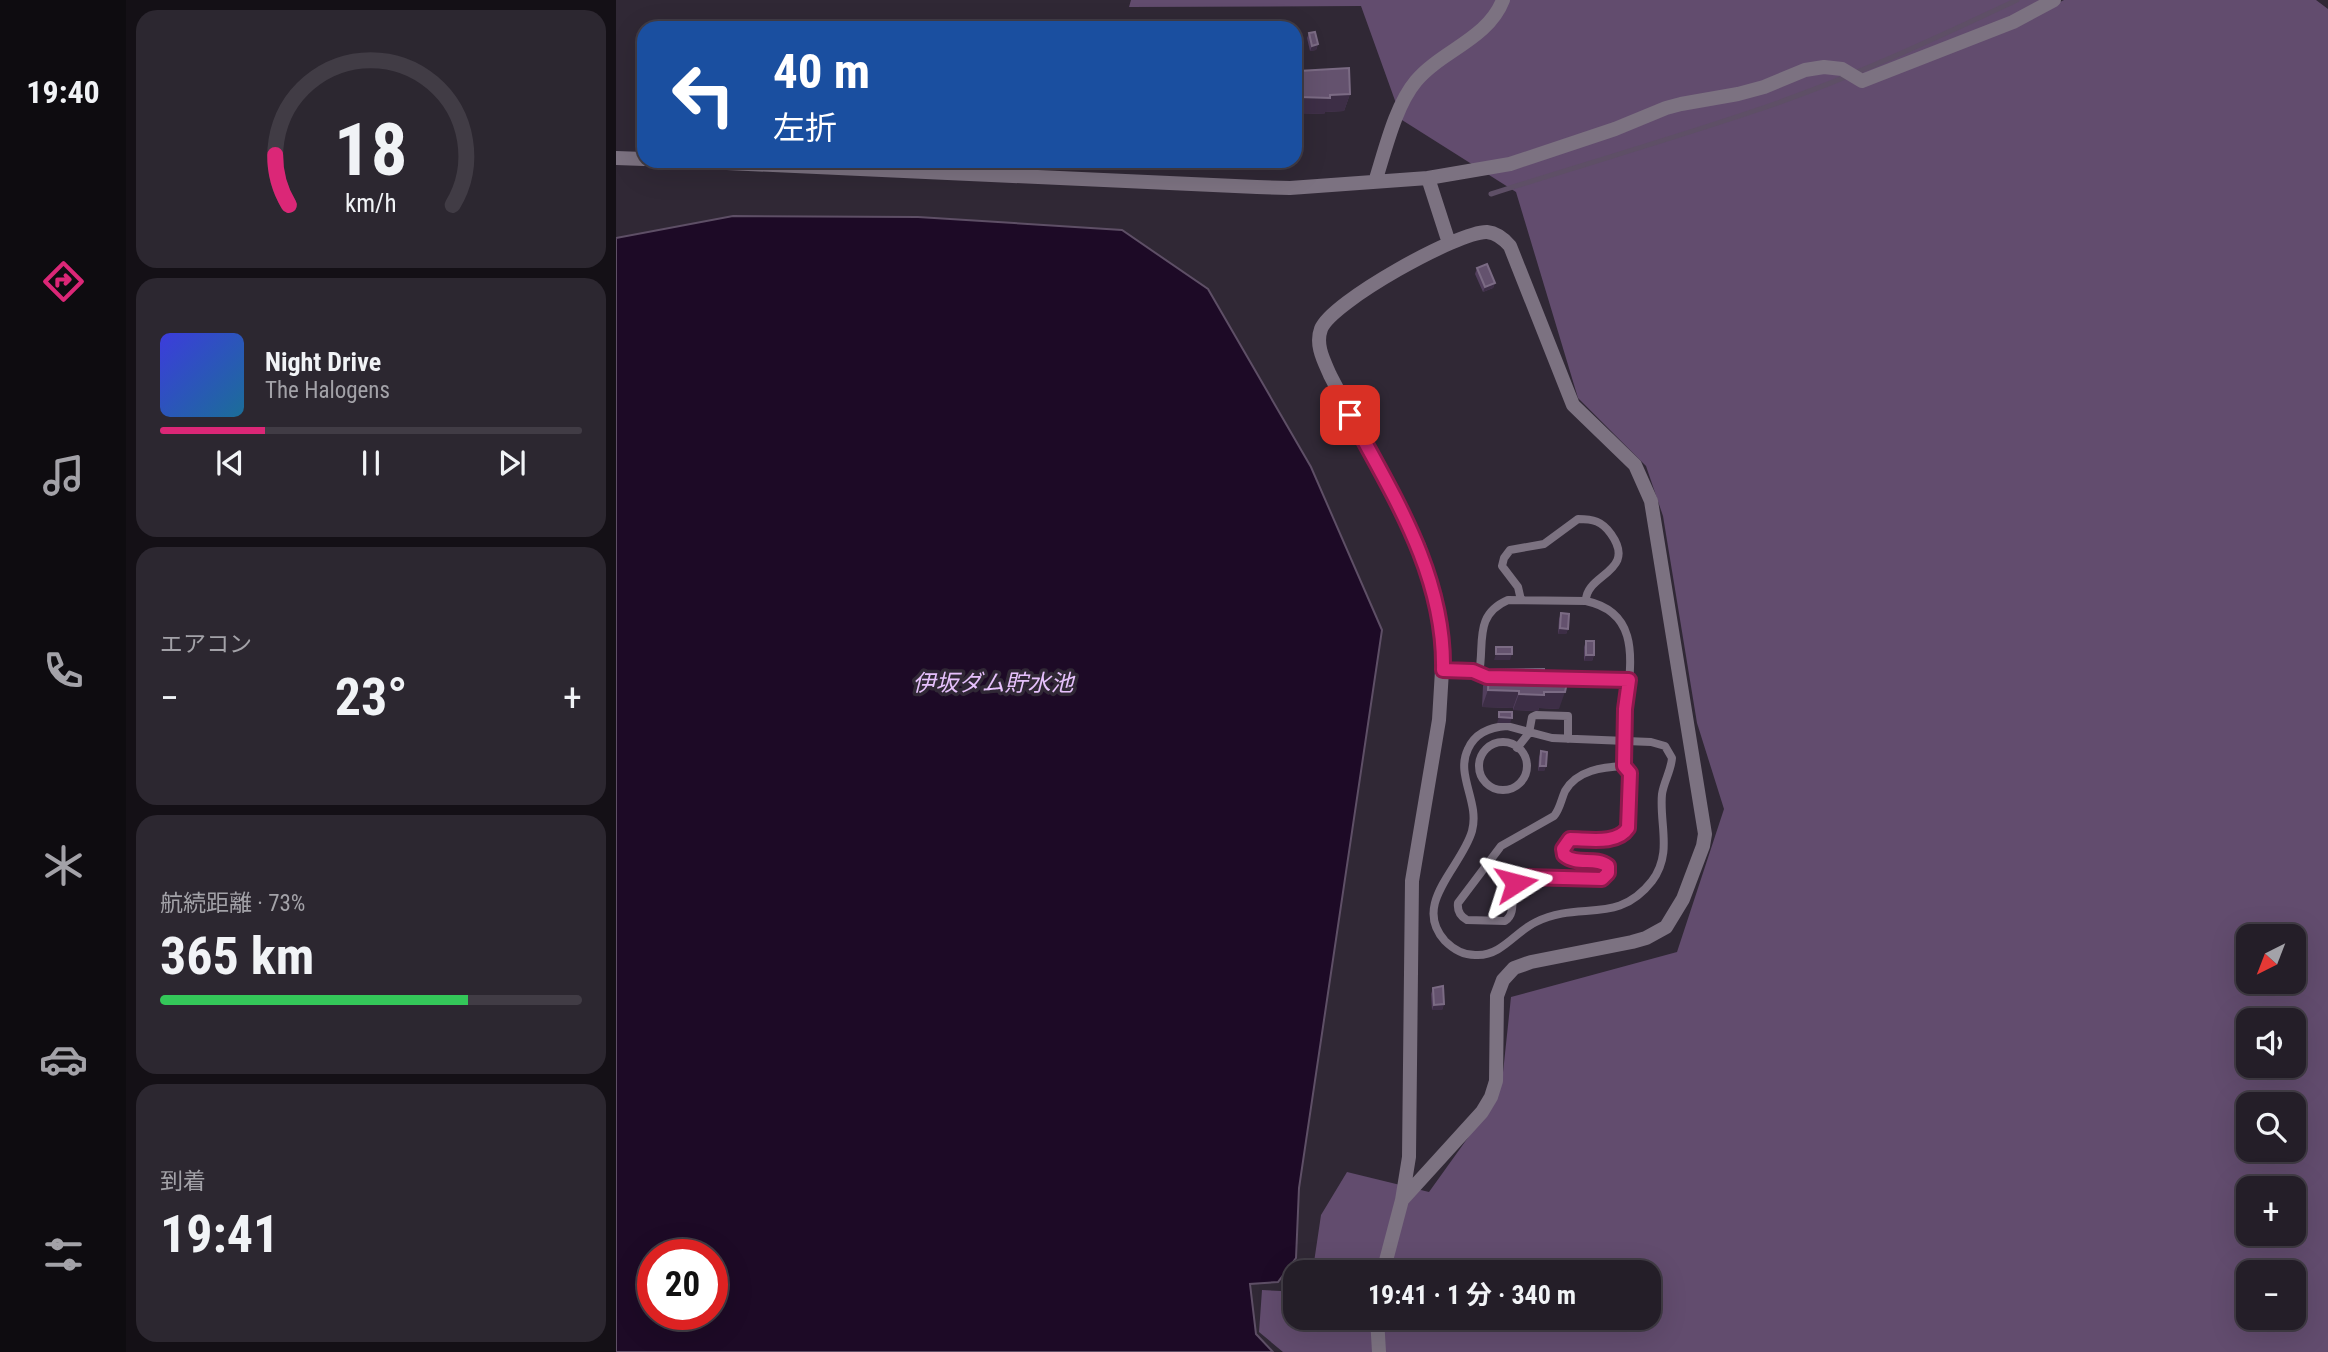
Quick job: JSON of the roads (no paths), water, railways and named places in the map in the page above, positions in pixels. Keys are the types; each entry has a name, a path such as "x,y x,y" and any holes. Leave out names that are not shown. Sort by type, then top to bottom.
{"street":[{"path":"1375,182 1396,119 1414,83 1431,66 1482,29 1503,0"},
{"path":"838,168 1290,188 1428,178 1510,164 1615,129 1666,108 1764,87 1805,70 1824,67 1842,69 1862,81 2013,22 2054,0"},
{"path":"616,158 637,159"},
{"path":"1428,178 1448,243"},
{"path":"1386,1260 1402,1200 1409,1157 1412,881 1439,720 1443,654 1435,599 1419,546 1339,394 1319,343 1323,324 1338,307 1448,243 1484,232 1495,233 1510,246 1573,405 1635,465 1651,501 1705,834 1683,899 1666,927 1646,938 1531,962 1509,972 1503,979 1497,996 1496,1081 1492,1097 1482,1112 1402,1200"},
{"path":"1378,1330 1379,1352"}],"lane":[{"path":"1521,600 1518,587 1502,566 1506,554 1515,548 1544,544 1578,519 1596,520 1606,527 1617,544 1618,556 1609,573 1587,590 1586,601"},
{"path":"1479,673 1481,634 1489,613 1508,600 1586,601 1607,608 1628,632 1630,649 1624,763 1630,773 1628,828 1625,833 1612,839 1570,839 1563,849 1564,855 1573,861 1604,863 1608,870 1602,879 1525,877 1513,888 1512,913 1509,919 1463,918 1457,909 1458,903 1501,846 1554,816 1566,790 1583,775 1605,766 1624,763"},
{"path":"1443,670 1473,671 1487,677 1500,677"},
{"path":"1551,678 1629,680"},
{"path":"1517,748 1529,733 1532,717 1536,715 1568,716 1568,739"},
{"path":"1507,726 1529,733 1552,738 1657,743 1669,749 1672,763 1665,782 1662,803 1666,842 1657,873 1639,895 1624,906 1549,916 1526,928 1498,950 1478,956 1467,955 1444,939 1434,922 1433,912 1437,895 1462,856 1472,831 1473,801 1463,769 1465,755 1472,741 1492,728 1507,726"},
{"path":"1501,743 1509,743 1517,748 1525,758 1527,766 1522,781 1508,790 1492,788 1481,775 1480,760 1483,754 1488,748 1501,743"}],"water":[{"name":"伊坂ダム貯水池","path":"733,216 918,217 1122,230 1208,289 1311,467 1382,630 1299,1188 1296,1258 1283,1260 1283,1275 1278,1282 1250,1284 1256,1334 1273,1352 616,1352 616,238"}],"waterway":[{"path":"1491,194 1819,88 2017,0"}]}
